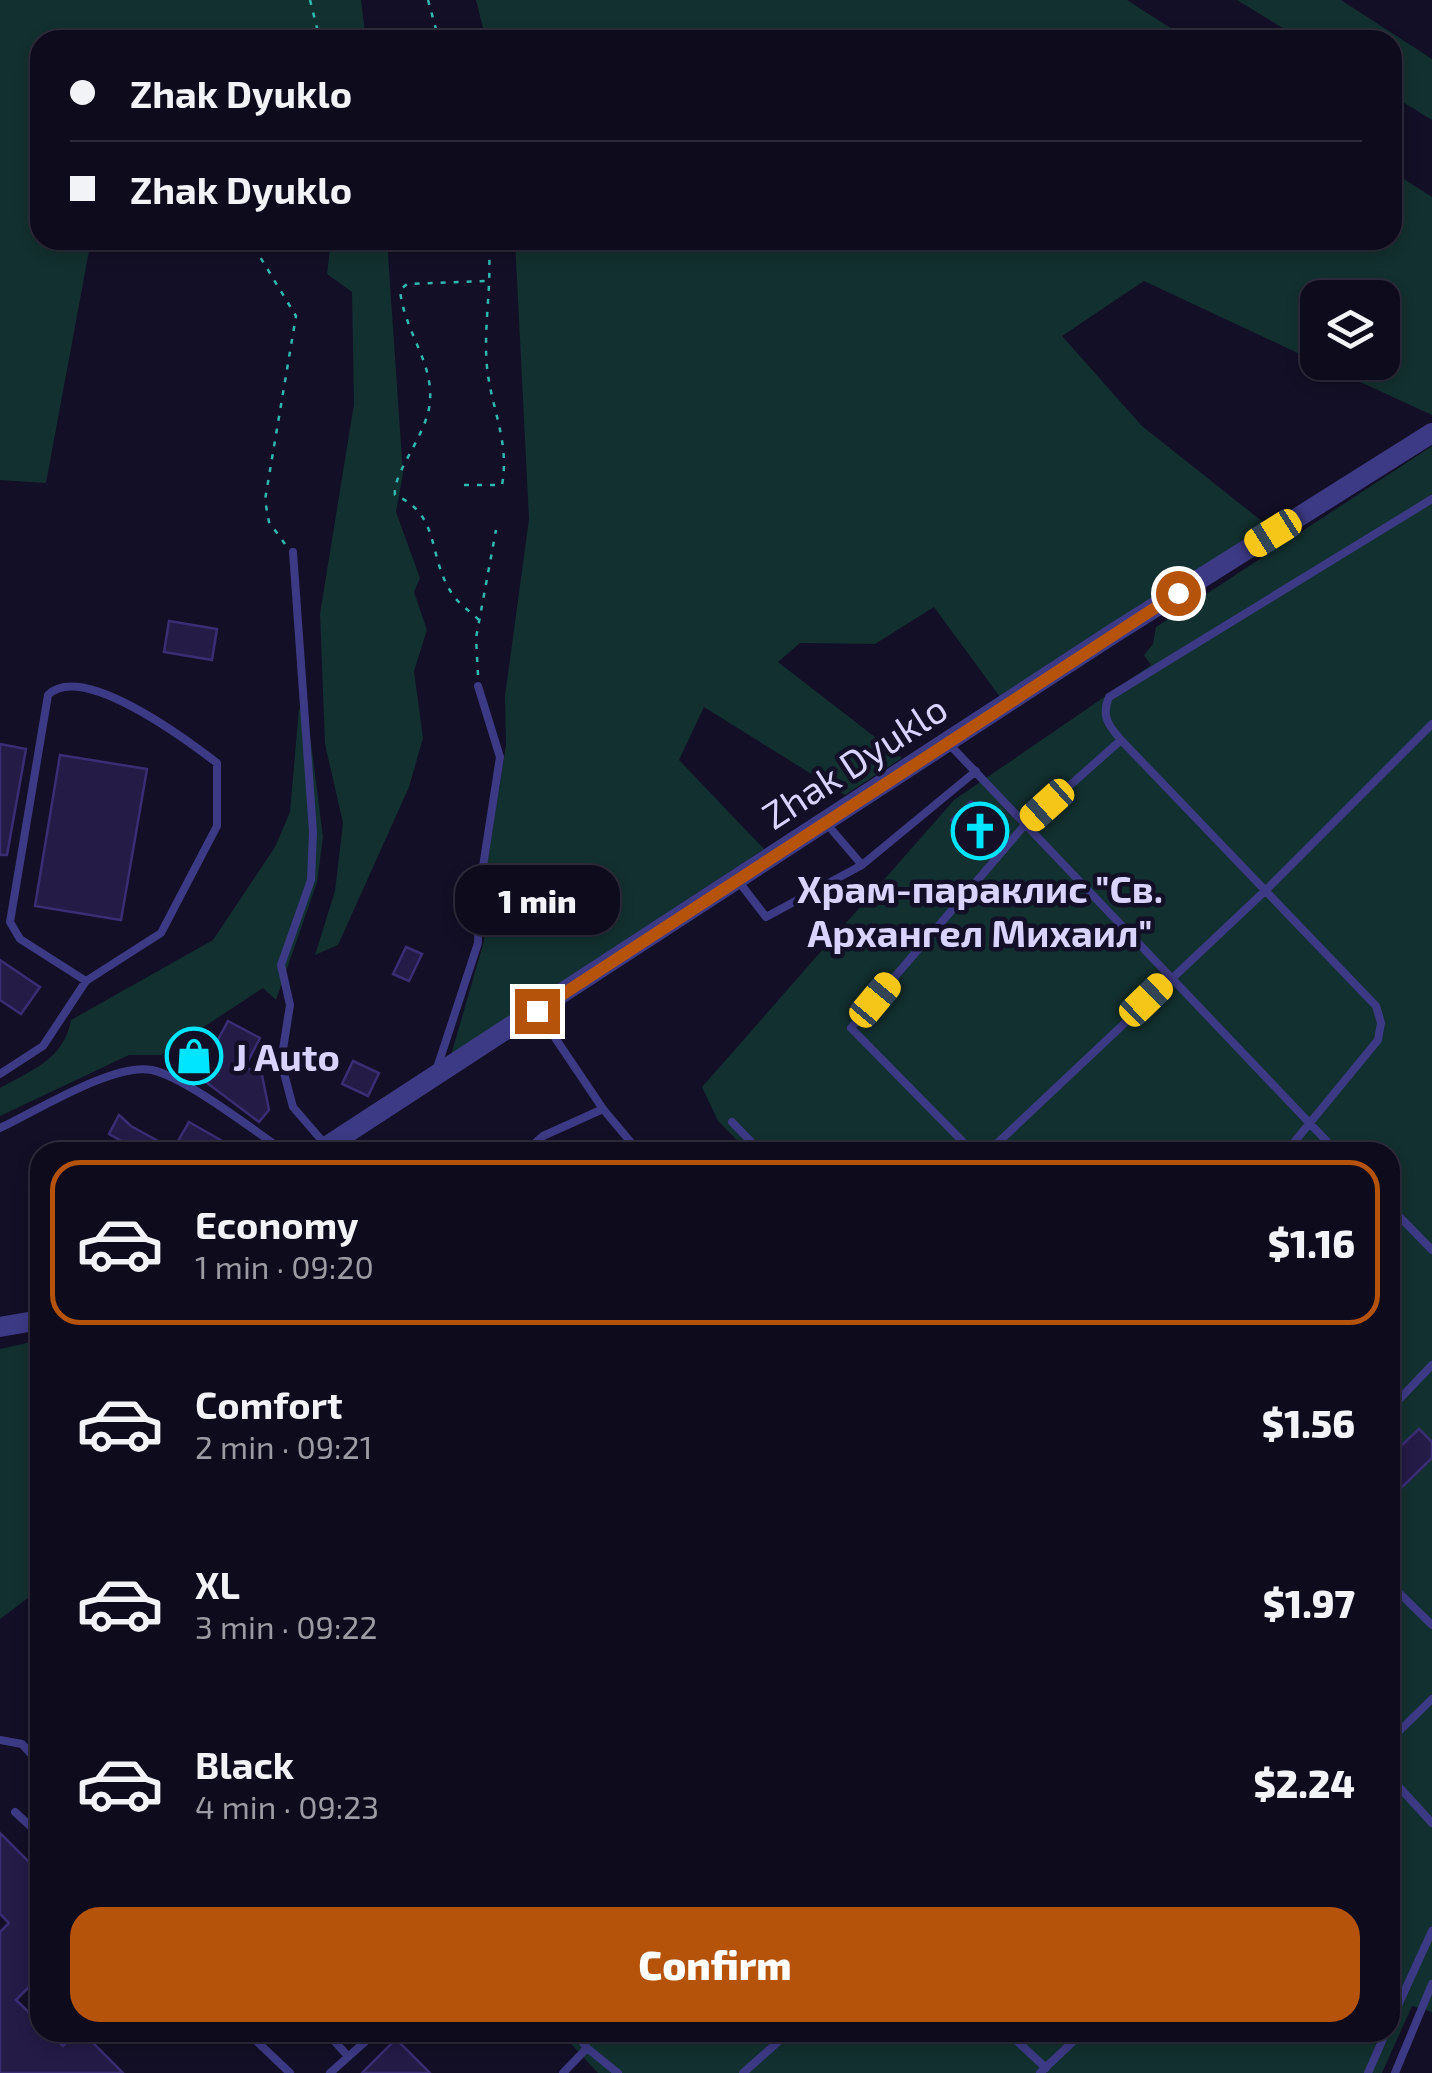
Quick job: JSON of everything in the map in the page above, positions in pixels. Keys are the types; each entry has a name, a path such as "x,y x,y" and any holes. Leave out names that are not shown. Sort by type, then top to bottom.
{"street":[{"name":"Zhak Dyuklo","path":"334,1142 947,742 1432,433"},
{"path":"0,1327 30,1322"}],"lane":[{"path":"1296,1142 1378,1040 1381,1023 1376,1006 1268,889 1121,740 1107,724 1104,709 1109,697 1432,500"},
{"path":"294,552 314,832 311,880 281,965 290,1005 280,1062 293,1107 317,1142"},
{"path":"0,1074 43,1046 86,981 161,932 217,826 220,773 211,758 122,700 75,685 56,688 48,695 10,922 20,939 86,981"},
{"path":"434,1077 478,943 479,892 500,756 478,686"},
{"path":"998,1142 1268,889 1432,724"},
{"path":"963,1142 851,1028 1023,826 1121,740"},
{"path":"947,742 1327,1142"},
{"path":"738,880 766,916 862,865 976,772"},
{"path":"825,821 862,865"},
{"path":"537,1011 603,1109 631,1142"},
{"path":"0,1128 119,1072 152,1070 206,1098 271,1142"},
{"path":"536,1142 603,1109"},
{"path":"732,1122 752,1142"},
{"path":"1400,1217 1432,1250"},
{"path":"1400,1399 1432,1365"},
{"path":"1400,1594 1432,1625"},
{"path":"1400,1730 1432,1699"},
{"path":"0,1740 22,1744 30,1753"},
{"path":"1400,1788 1432,1823"},
{"path":"15,1812 30,1826"},
{"path":"1400,2001 1432,1932"},
{"path":"1394,2073 1432,1984"},
{"path":"258,2042 290,2073"},
{"path":"335,2042 347,2056"},
{"path":"330,2073 364,2042"},
{"path":"583,2042 618,2073"},
{"path":"743,2073 778,2042"},
{"path":"1016,2042 1043,2070 1072,2042"},
{"path":"1368,2073 1382,2042"},
{"path":"563,2073 588,2048"}],"path":[{"path":"310,0 318,30"},
{"path":"428,0 436,30"},
{"path":"256,250 296,316 265,500 269,522 294,552"},
{"path":"464,485 502,485 506,467 503,429 487,368 488,250"},
{"path":"479,620 452,595 436,558 428,519 413,503 395,495 394,486 419,444 430,407 432,372 403,317 400,290 407,284 486,280"},
{"path":"478,686 479,620 496,530"}],"green space":[{"path":"0,0 361,0 365,30 30,30 30,250 89,250 46,483 0,480"},
{"path":"476,0 1127,0 1174,30 484,30"},
{"path":"1237,0 1341,0 1387,30 1286,30"},
{"path":"1402,40 1432,59 1432,120 1402,102"},
{"path":"1402,178 1432,197 1432,415 1356,380 1400,380 1400,280 1300,280 1300,354 1144,281 1062,336 1142,426 1268,526 1000,697 934,607 875,644 800,643 778,662 902,758 845,795 704,707 679,760 764,849 451,1055 484,941 483,890 506,745 505,696 529,519 516,250 1402,250"},
{"path":"330,250 388,250 403,474 396,512 420,578 414,592 427,630 414,671 423,738 409,787 338,945 315,955 335,891 343,823 325,744 320,614 354,404 352,292 327,274"},
{"path":"1432,446 1432,2012 1412,2006 1400,2033 1400,1142 739,1142 718,1121 702,1087 954,800 1151,665 1144,655 1153,644 1156,627"},
{"path":"299,709 307,711 323,837 317,882 276,1000 263,988 161,1055 129,1055 0,1116 0,1088 54,1054 71,1020 213,940 275,847 290,812"},
{"path":"30,1342 30,1596 0,1619 0,1349"},
{"path":"569,2042 1396,2042 1382,2073 598,2073"}],"building":[{"path":"169,621 217,629 212,660 164,652"},
{"path":"0,744 26,749 7,855 0,855"},
{"path":"60,755 147,769 121,920 35,906"},
{"name":"Храм-параклис \"Св. Архангел Михаил\"","path":"971,801 1005,837 986,858 951,820"},
{"path":"406,947 422,954 409,981 393,974"},
{"path":"0,960 40,987 21,1014 0,1000"},
{"path":"228,1021 260,1038 245,1067 262,1075 269,1110 259,1122 170,1055 192,1038 213,1049"},
{"path":"353,1061 379,1073 368,1096 342,1084"},
{"path":"119,1115 160,1142 123,1142 109,1134"},
{"path":"189,1122 224,1142 180,1142"},
{"path":"1419,1429 1432,1442 1432,1458 1400,1489 1400,1443"},
{"path":"0,1833 30,1863 30,1986 16,2000 30,2013 30,2042 59,2042 63,2046 67,2042 96,2042 123,2073 0,2073 0,1932 9,1923 0,1914"},
{"path":"393,2042 399,2042 430,2073 362,2073"}],"place":[{"name":"Храм-параклис \"Св. Архангел Михаил\"","path":"980,831"},
{"name":"J Auto","path":"194,1056"}],"route":[{"path":"537,1011 1178,593"}]}
